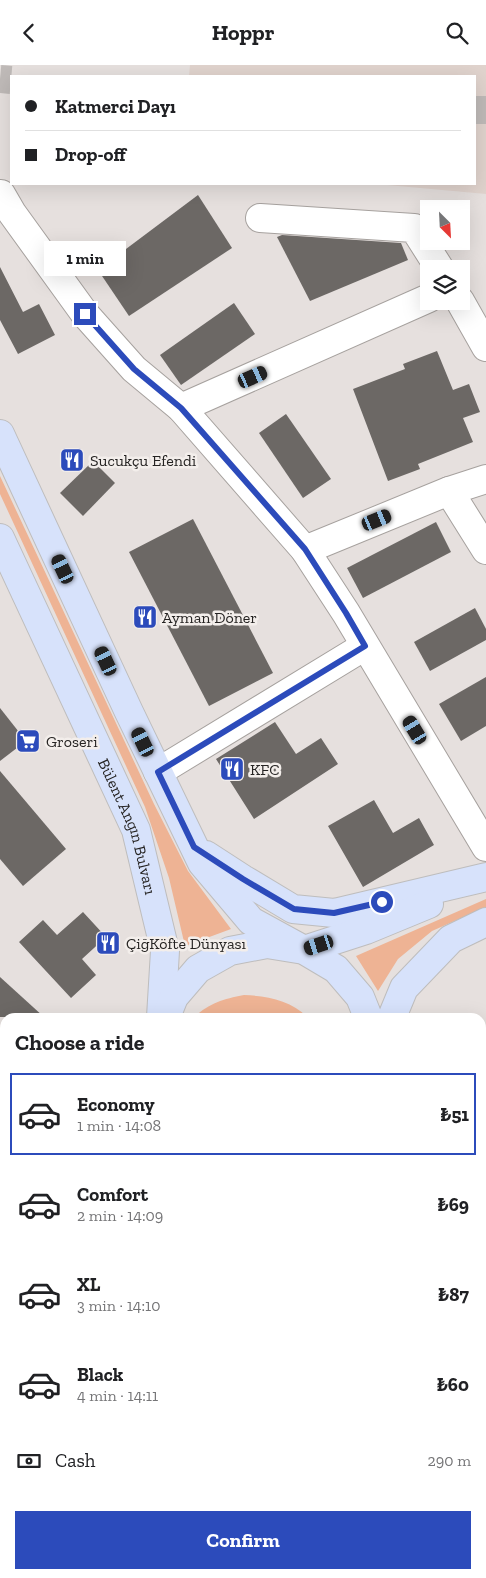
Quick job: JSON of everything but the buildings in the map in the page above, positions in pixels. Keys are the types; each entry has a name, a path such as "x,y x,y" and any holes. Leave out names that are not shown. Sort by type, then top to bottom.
{"main road":[{"path":"0,434 202,863 251,921 336,969 360,997 366,1013"},
{"name":"Bülent Angın Bulvarı","path":"0,538 136,830 165,951 161,1013"},
{"path":"194,847 294,909 334,913 486,878"},
{"path":"168,1013 174,997 198,969 230,951 267,944 304,951 366,930 486,878"},
{"path":"394,1013 404,988 451,939 486,922"}],"street":[{"path":"1,194 12,213 85,314 134,369 181,408 305,549 346,613 486,847"},
{"path":"260,217 414,228 434,260"},
{"path":"181,408 420,302"},
{"path":"465,310 486,347"},
{"path":"305,549 449,491 486,479"},
{"path":"449,491 486,550"},
{"path":"158,772 365,646"}],"shaded area":[{"path":"190,65 486,65 486,194 387,185 476,185 476,75 189,75"},
{"path":"0,476 154,804 188,871 231,929 185,946 169,878 145,807 0,494"},
{"path":"486,899 486,907 432,931 398,959 378,991 356,956"},
{"path":"244,995 261,996 286,1003 303,1013 199,1013 217,1002"}],"tunnel":[{"path":"0,79 10,80"},
{"path":"476,110 486,110"}],"place":[{"name":"Sucukçu Efendi","path":"72,460"},
{"name":"Ayman Döner","path":"145,617"},
{"name":"Groseri","path":"28,741"},
{"name":"KFC","path":"232,769"},
{"name":"ÇiğKöfte Dünyası","path":"108,943"}],"route":[{"path":"85,314 134,369 181,408 305,549 365,646 158,772 194,847 294,909 334,913 382,902"}]}
